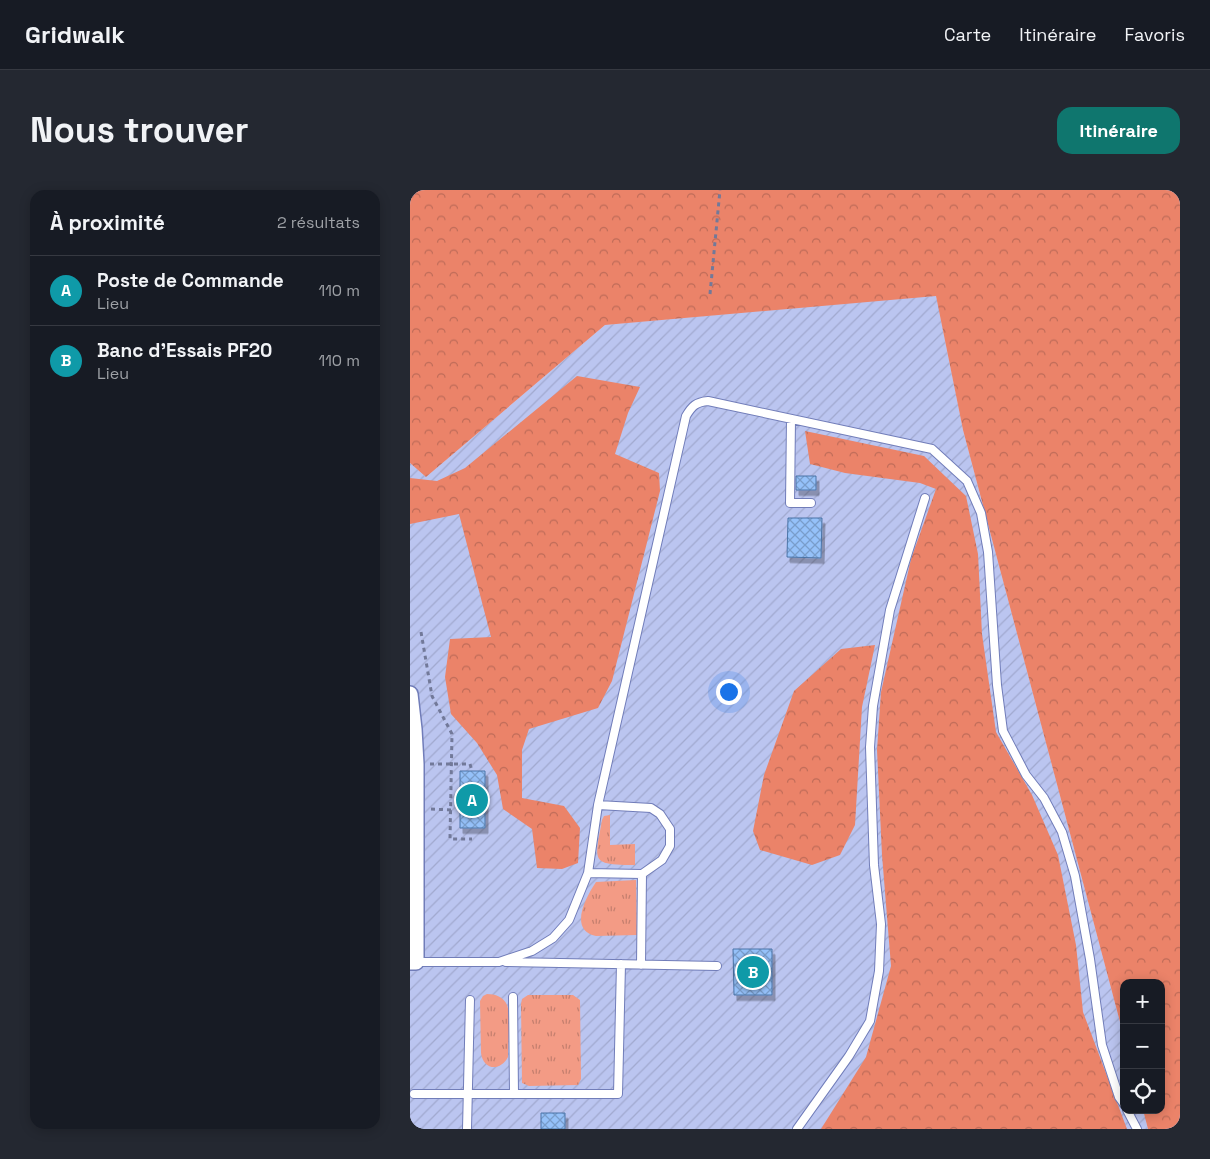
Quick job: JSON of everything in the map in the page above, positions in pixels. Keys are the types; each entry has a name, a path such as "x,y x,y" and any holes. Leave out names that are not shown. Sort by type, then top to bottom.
{"street":[{"path":"410,694 416,764 413,962"}],"lane":[{"path":"499,962 532,951 553,938 569,920 588,874 598,805 686,416 692,406 699,402 708,401 932,449 967,481 981,514 988,552 997,685 1003,731 1026,776 1044,798 1062,832 1075,876 1090,959 1102,1045 1120,1097"},
{"path":"791,419 790,503 811,503"},
{"path":"797,1129 850,1056 870,1021 879,971 881,924 874,865 870,747 873,706 890,610 925,498"},
{"path":"588,874 642,874 662,860 667,853 671,837 670,829 660,814 651,808 598,805"},
{"path":"641,965 642,874"},
{"path":"413,962 717,966"},
{"path":"414,1094 618,1094 622,964"},
{"path":"513,997 514,1094"},
{"path":"467,1129 470,1000"},
{"path":"1129,1114 1137,1129"}],"path":[{"path":"710,294 720,190"},
{"path":"422,632 432,696 452,734 450,839 472,839"},
{"path":"416,764 470,764 472,771"}],"shaded area":[{"path":"936,295 963,430 1120,1022 1120,1114 1144,1114 1148,1129 410,1129 410,463 426,477 605,325"}],"green space":[{"path":"410,190 1180,190 1180,1129 1148,1129 1144,1114 1165,1114 1165,979 1120,979 1120,1022 963,430 936,296 605,325 426,477 410,463"},
{"path":"577,376 640,387 628,413 615,454 659,473 660,491 612,681 598,708 529,729 522,750 522,798 564,806 580,828 578,863 562,869 537,868 532,829 503,809 497,775 477,743 451,714 445,677 450,639 491,637 459,514 410,524 410,478 437,481 465,468"},
{"path":"805,431 924,456 966,496 978,554 982,634 996,732 1032,795 1058,855 1076,945 1083,1012 1127,1129 821,1129 866,1057 891,966 882,855 877,750 881,692 911,559 936,489 920,483 845,473 810,464"},
{"path":"875,645 862,707 855,825 840,855 812,865 760,850 753,831 764,775 794,691 841,649"},
{"path":"610,815 610,845 635,844 635,865 609,864 602,862 599,858 597,852 602,820 604,816"},
{"path":"636,880 637,935 596,936 588,933 583,927 581,920 582,912 584,904 596,882"},
{"path":"487,994 496,995 501,998 506,1002 508,1010 508,1057 505,1062 496,1067 488,1066 482,1059 481,1053 480,1001"},
{"path":"528,995 573,995 580,1000 581,1079 578,1085 529,1086 522,1083 521,1004 522,999"}],"building":[{"path":"796,476 816,476 816,490 796,490"},
{"path":"788,518 822,518 821,558 787,557"},
{"path":"460,771 485,771 485,828 460,828"},
{"path":"733,949 772,949 772,995 734,995"},
{"path":"541,1113 565,1113 565,1129 541,1129"}],"place":[{"name":"Poste de Commande","path":"472,800"},
{"name":"Banc d'Essais PF20","path":"753,972"}]}
